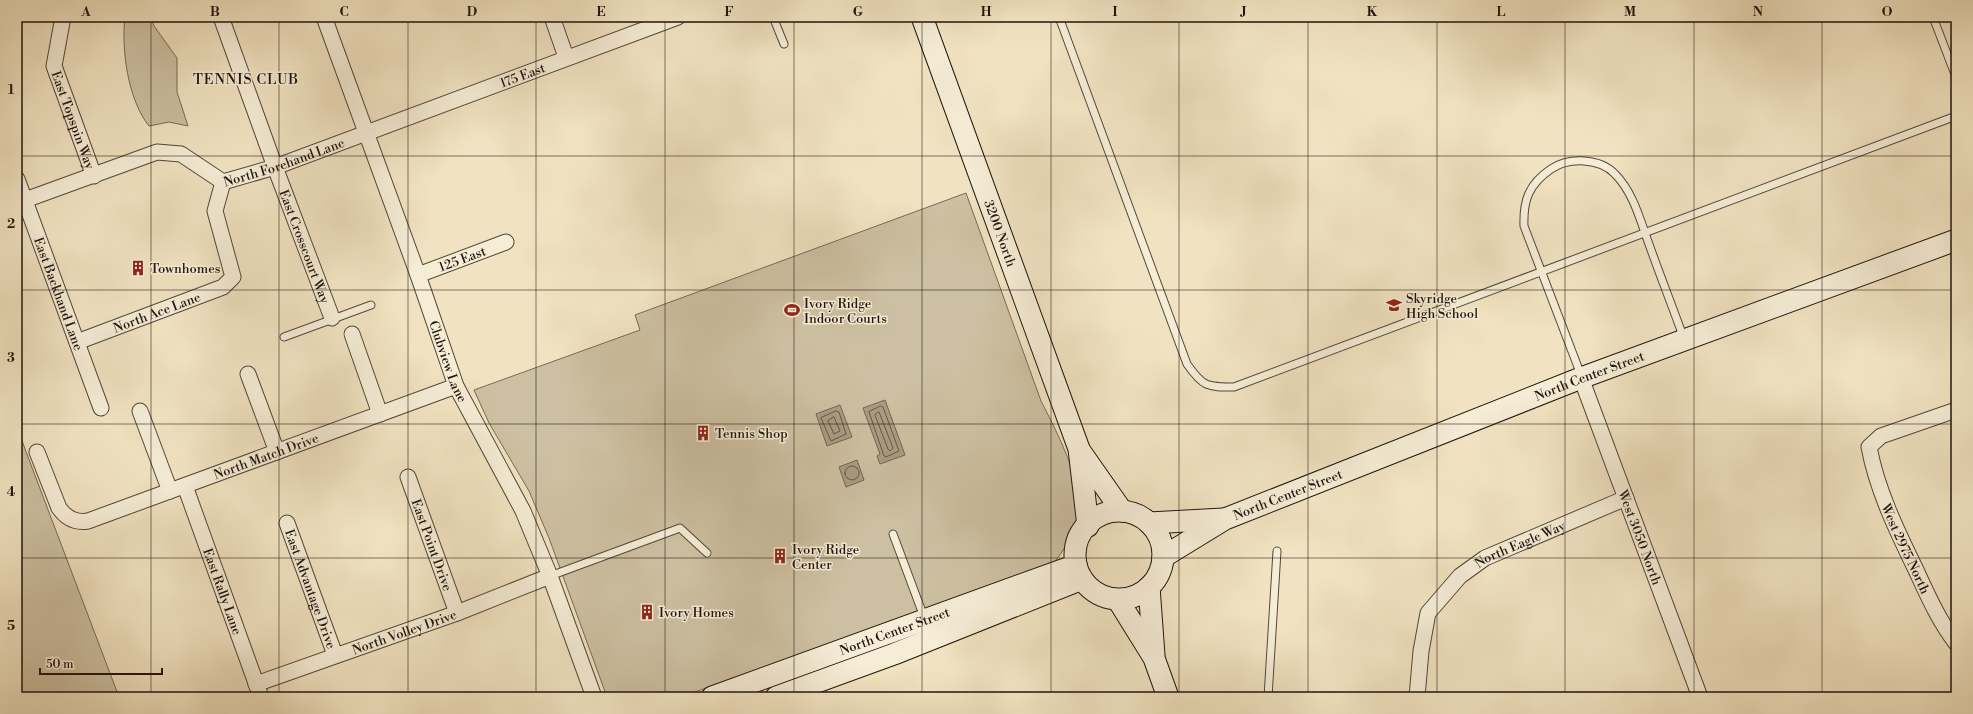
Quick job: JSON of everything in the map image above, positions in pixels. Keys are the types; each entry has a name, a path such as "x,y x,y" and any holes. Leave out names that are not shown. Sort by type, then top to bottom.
{"street":[{"name":"East Topspin Way","path":"62,17 54,66 94,176"},
{"name":"East Crosscourt Way","path":"221,17 275,167 332,318"},
{"name":"Clubview Lane","path":"324,17 418,275 456,386 523,511 550,576 594,697"},
{"path":"552,17 566,57"},
{"name":"175 East","path":"367,133 566,57 678,17"},
{"name":"3200 North","path":"922,17 1079,449"},
{"name":"North Forehand Lane","path":"25,200 157,152 181,154 223,182 275,167 367,133"},
{"name":"East Backhand Lane","path":"17,179 101,408"},
{"name":"North Ace Lane","path":"77,342 223,287 233,277 215,211 223,182"},
{"name":"North Center Street","path":"1225,519 1582,378 1956,240"},
{"name":"125 East","path":"418,275 506,242"},
{"path":"352,334 380,414"},
{"path":"248,374 277,452"},
{"name":"West 3050 North","path":"1582,378 1700,697"},
{"name":"North Match Drive","path":"37,452 59,508 66,516 74,520 88,521 456,386"},
{"name":"West 2975 North","path":"1956,410 1882,436 1869,447 1874,473 1906,548 1942,624 1956,643"},
{"path":"140,411 170,491"},
{"path":"1079,449 1122,511"},
{"path":"1079,449 1088,526"},
{"name":"East Point Drive","path":"408,477 457,613"},
{"name":"East Rally Lane","path":"185,486 258,690"},
{"name":"North Eagle Way","path":"1417,697 1421,651 1428,613 1460,576 1485,558 1626,498"},
{"path":"1122,511 1133,513 1149,523 1161,540 1163,557 1160,572 1149,587 1137,597 1118,600 1103,597 1092,590 1079,572 1075,550 1080,535 1095,518 1103,514 1122,511"},
{"path":"1149,523 1225,519"},
{"path":"1163,557 1225,519"},
{"name":"East Advantage Drive","path":"287,523 335,655"},
{"name":"North Center Street","path":"712,697 925,620 1079,572"},
{"name":"North Center Street","path":"776,697 894,654 1079,572"},
{"name":"North Volley Drive","path":"258,690 335,655 457,613 550,576"},
{"path":"1149,587 1154,658"},
{"path":"1118,600 1154,658 1168,697"}],"lane":[{"path":"774,17 784,44"},
{"path":"1059,17 1187,364 1198,380 1212,387 1234,387 1956,116"},
{"path":"1934,17 1956,77"},
{"path":"1582,378 1524,226 1524,207 1531,188 1541,175 1556,165 1574,161 1594,162 1615,173 1633,200 1684,340"},
{"path":"284,337 332,318 371,305"},
{"path":"550,576 680,528 707,553"},
{"path":"892,534 925,620"},
{"path":"1268,697 1277,551"}],"shaded area":[{"path":"125,17 151,17 154,26 177,58 177,92 188,126 169,122 149,126 142,115 131,89 125,59"},
{"path":"966,193 1041,401 1068,457 1078,489 1080,504 1078,521 1072,535 1060,555 1053,564 681,697 607,697 549,538 529,491 489,423 474,390 640,330 635,315"},
{"path":"17,426 25,449 119,697 17,697"}],"water":[{"path":"885,400 905,455 880,464 877,456 880,454 863,408"},
{"path":"840,405 852,437 827,446 816,414"},
{"path":"857,460 864,480 846,487 839,467"}],"place":[{"name":"Townhomes","path":"138,268"},
{"name":"Skyridge High School","path":"1394,305"},
{"name":"Ivory Ridge Indoor Courts","path":"792,310"},
{"name":"Tennis Shop","path":"703,433"},
{"name":"Ivory Ridge Center","path":"780,556"},
{"name":"Ivory Homes","path":"647,612"}],"district":[{"name":"TENNIS CLUB","path":"246,79"}]}
